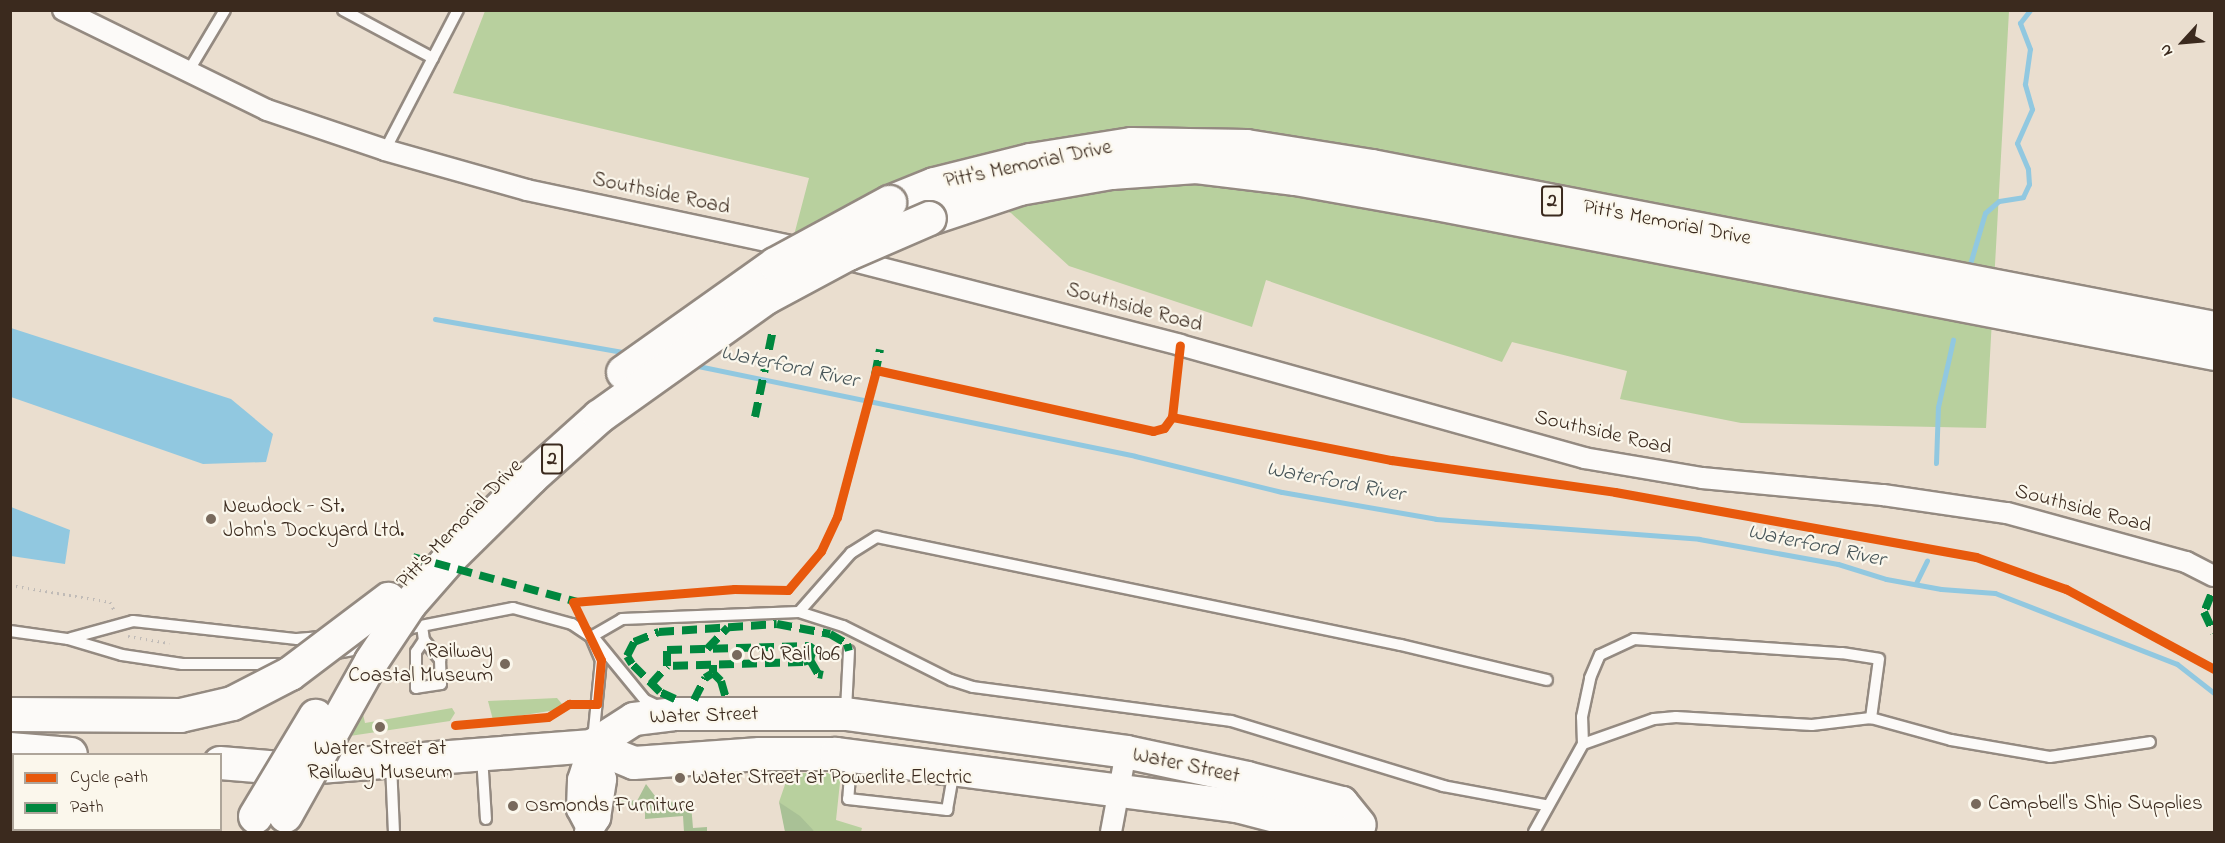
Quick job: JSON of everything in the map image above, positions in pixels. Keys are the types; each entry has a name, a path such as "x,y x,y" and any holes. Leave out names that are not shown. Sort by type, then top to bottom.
{"highway":[{"name":"Pitt's Memorial Drive","path":"245,832 381,616 442,538 546,435 626,369 775,264 889,202 934,184 1075,153 1131,144 1246,146 1371,166 2214,328"},
{"name":"Pitt's Memorial Drive","path":"275,832 371,661 409,604 450,557 531,477 599,416 766,297 848,253 929,218 1019,188 1111,172 1196,166 1295,178 1436,203 2214,353"},
{"path":"10,714 180,715 232,703 290,673 381,616"}],"main road":[{"name":"Water Street","path":"592,746 634,718 674,714 846,714 1126,752 1342,803 1356,831"},
{"name":"Water Street","path":"592,746 634,763 760,754 851,756 954,767 1236,806 1356,831"},
{"path":"222,763 293,769 391,764 592,746"},
{"path":"10,749 59,753"}],"street":[{"name":"Southside Road","path":"63,10 267,110 385,150 527,190 867,263 1265,368 1584,458 1702,478 1893,496 2007,513 2186,562 2214,576"},
{"path":"589,829 580,809 581,780 592,746"},
{"path":"1111,832 1126,752"},
{"path":"292,832 293,769"}],"lane":[{"path":"188,72 225,10"},
{"path":"343,10 434,58"},
{"path":"385,150 458,10"},
{"path":"800,612 851,553 877,537 1401,645 1546,680"},
{"path":"10,631 68,639 122,655 172,662 264,666 390,642 416,627 513,608 572,624 605,647 645,700 674,714"},
{"path":"591,637 622,619 800,612 843,626 951,680 973,687 1232,721 1443,786 1546,806"},
{"path":"68,639 94,634 121,622 297,639 334,635 381,616 416,627 424,640"},
{"path":"591,637 602,670 592,746"},
{"path":"1534,832 1546,806 1583,744 1582,717 1590,678 1600,656 1634,639 1842,653 1879,659 1871,718"},
{"path":"846,714 849,651"},
{"path":"1583,744 1632,724 1676,717 1812,725 1871,718 1952,740 2050,757 2150,742"},
{"path":"482,755 486,819"},
{"path":"851,756 849,800 947,810 954,767"},
{"path":"391,764 394,832"}],"path":[{"path":"10,585 110,602 129,637 169,643"}],"green space":[{"path":"485,11 2009,11 1986,428 1741,423 1620,399 1627,371 1512,342 1502,362 1266,280 1252,327 1069,266 1011,213 912,177 793,239 809,178 453,93"},
{"path":"557,698 562,704 556,710 493,720 488,701"},
{"path":"356,702 361,705 365,723 452,708 455,713 450,721 343,737 309,706"},
{"path":"789,773 841,773 836,820 862,828 861,832 815,832 779,802"},
{"path":"646,784 658,800 691,804 693,828 707,827 707,832 684,832 683,816 645,819 645,808 617,802 618,799 637,801"},
{"path":"779,802 800,816 815,832 785,832"}],"water":[{"path":"11,328 231,399 273,434 266,462 203,464 11,397"},
{"path":"11,507 70,530 65,564 11,556"}],"waterway":[{"path":"1970,264 1985,213 1999,201 2023,197 2029,184 2028,169 2017,143 2032,109 2025,84 2030,49 2020,23 2030,10"},
{"name":"Waterford River","path":"435,319 628,353"},
{"path":"1936,463 1938,407 1953,340"},
{"name":"Waterford River","path":"693,365 1135,456 1282,492 1436,519 1699,539 1838,564 1886,579 1941,589 1995,593 2177,664 2214,693"},
{"path":"1916,583 1927,560"}],"marked path":[{"path":"755,417 773,329"},
{"path":"875,375 880,349"},
{"path":"413,557 577,602"},
{"path":"2211,595 2204,612 2214,633"},
{"path":"675,699 660,692 632,664 627,656 634,642 659,632 777,624 830,634 847,644 849,651"},
{"path":"707,649 728,627"},
{"path":"651,684 667,666 667,650 809,646 813,649 810,660 803,662 667,666"},
{"path":"810,660 818,674 823,675"},
{"path":"694,700 705,678 713,673 713,665"},
{"path":"713,673 721,681 726,699"}],"cycle path":[{"path":"455,725 548,717 569,704 597,704 601,660 573,602 734,589 788,590 821,551 837,517 876,370 1153,431 1164,428 1172,417 1180,345"},
{"path":"1172,417 1391,460 1615,492 1976,557 2066,589 2214,669"}],"place":[{"name":"Newdock - St. John's Dockyard Ltd.","path":"211,519"},
{"name":"CN Rail 906","path":"737,655"},
{"name":"Railway Coastal Museum","path":"505,664"},
{"name":"Water Street at Railway Museum","path":"380,727"},
{"name":"Water Street at Powerlite Electric","path":"680,778"},
{"name":"Campbell's Ship Supplies","path":"1976,804"},
{"name":"Osmonds Furniture","path":"513,806"}]}
